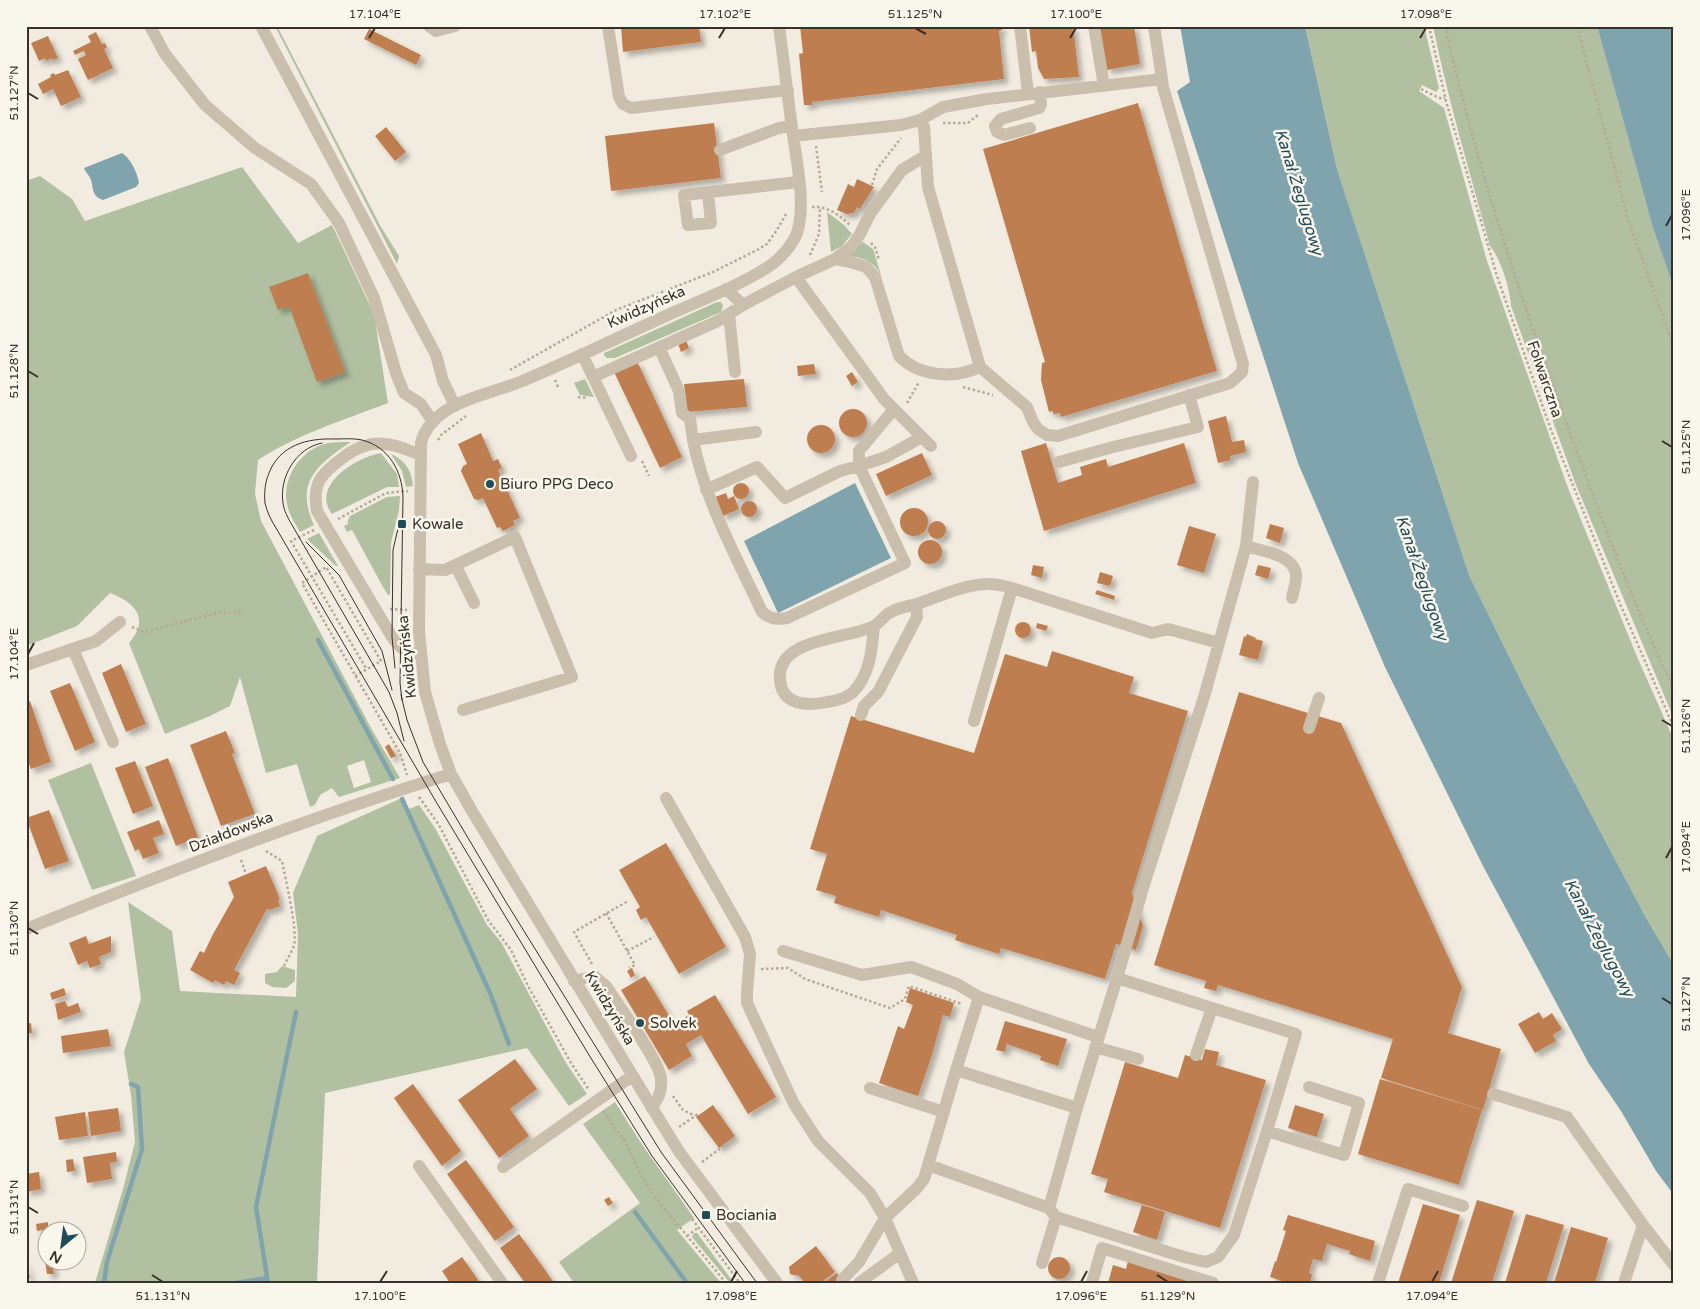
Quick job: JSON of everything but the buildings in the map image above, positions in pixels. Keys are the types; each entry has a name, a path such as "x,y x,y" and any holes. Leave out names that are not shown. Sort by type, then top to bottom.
{"street":[{"path":"150,26 165,54 205,105 256,148 311,184 338,223 374,298 396,373 404,393 421,404 434,422"},
{"path":"260,26 436,356 443,381 455,406"},
{"path":"430,26 436,31 455,26"},
{"path":"608,26 619,97 623,104 631,108 788,90"},
{"name":"Kwidzyńska","path":"777,1283 680,1153 513,881 451,774 434,726 425,692 420,654 419,569 421,455 423,436 434,422 455,406 474,396 519,383 726,289 768,268 783,254 796,233 800,208 788,90 779,26"},
{"path":"1020,26 1034,93 1041,104 1039,108 1001,119 996,126 997,132 1004,136 1030,128"},
{"path":"1094,26 1104,86"},
{"path":"920,120 924,127 928,188 980,368 1027,407 1038,429 1047,435 1058,436 1230,383 1242,372 1243,364 1163,88 1154,26"},
{"path":"720,150 779,128 792,131 901,125 920,120 943,108 987,99 1162,79"},
{"path":"593,377 718,321 743,305 835,259 855,242 870,214 902,170 925,156"},
{"path":"708,193 798,182"},
{"path":"835,259 866,267 875,277 899,356 908,364 922,371 949,375 980,368"},
{"path":"706,490 757,467 785,498 840,471 926,442 884,399 796,277"},
{"path":"726,289 743,305"},
{"path":"729,314 735,372"},
{"path":"659,347 679,391 682,413 690,419 698,464 706,490 762,612 769,618 787,618 905,563 859,466 859,450 894,409"},
{"path":"582,354 631,456"},
{"path":"1059,462 1198,427 1189,395"},
{"path":"693,440 756,432"},
{"path":"420,654 412,654 401,649 392,637 317,511 315,504 317,487 326,471 347,455 365,446 385,443 421,455"},
{"path":"1042,1263 1077,1108 1143,888 1220,643 1246,546 1253,482"},
{"path":"419,569 444,570 515,538 572,677 463,710"},
{"path":"1246,546 1280,556 1293,566 1296,576 1292,598"},
{"path":"456,566 474,604"},
{"path":"874,626 871,655 865,673 851,694 838,700 802,705 790,699 782,690 780,670 786,659 797,649 874,626 890,612 967,587 989,584 1012,588 1152,633 1168,629 1220,643"},
{"path":"974,721 1012,588"},
{"path":"861,715 864,706 878,692 917,617 916,604"},
{"path":"26,665 96,641 120,622"},
{"path":"73,649 113,742"},
{"path":"1309,728 1319,698"},
{"name":"Działdowska","path":"26,929 351,805 451,774"},
{"path":"666,798 745,937 750,954 747,1003 794,1104 818,1141 870,1193 885,1218 913,1283"},
{"path":"783,952 862,975 911,967 957,984 979,997 1138,1059"},
{"path":"574,981 594,976 606,986 653,1059 661,1078 661,1086 658,1101 651,1107"},
{"path":"928,1166 1184,1257 1206,1262 1218,1257 1234,1236 1296,1034 1117,978"},
{"path":"847,1281 885,1218 924,1179 979,997"},
{"path":"1196,1056 1212,1008"},
{"path":"956,1070 1077,1108"},
{"path":"503,1167 632,1076"},
{"path":"1267,1131 1344,1155 1359,1103 1309,1087"},
{"path":"870,1088 944,1112"},
{"path":"1493,1094 1568,1117 1643,1225 1674,1265"},
{"path":"419,1166 502,1283"},
{"path":"1378,1283 1408,1189 1463,1206"},
{"path":"1624,1283 1643,1225"},
{"path":"1092,1283 1102,1248 1213,1283"},
{"path":"859,1283 900,1253"}],"path":[{"name":"Folwarczna","path":"1429,26 1446,98 1497,276 1551,430 1621,606 1674,728"},
{"path":"1445,26 1485,183 1538,346 1588,484 1674,690"},
{"path":"1577,26 1628,219 1674,348"},
{"path":"1421,89 1439,98 1446,98"},
{"path":"872,185 877,169 904,135"},
{"path":"815,144 822,192"},
{"path":"810,207 829,209 840,215 855,231"},
{"path":"809,257 819,234 820,207"},
{"path":"510,370 616,310 713,272 768,244 788,211"},
{"path":"910,397 921,379 924,380"},
{"path":"959,386 995,395"},
{"path":"578,397 595,399"},
{"path":"435,445 441,435 468,415 467,412"},
{"path":"367,670 291,541 386,493 413,491"},
{"path":"338,518 342,526"},
{"path":"356,676 381,661 326,567 302,583 400,753 408,778"},
{"path":"387,609 407,610"},
{"path":"120,622 144,632 221,612 229,613 244,610"},
{"path":"416,793 439,825 488,920 511,950 528,986 571,1063 624,1140 644,1181 726,1283"},
{"path":"265,850 282,861 290,900 295,938 294,946 284,966"},
{"path":"241,860 246,874"},
{"path":"594,976 594,969 574,932 628,901"},
{"path":"606,913 635,964 629,968"},
{"path":"627,952 654,937"},
{"path":"750,969 788,968 805,979 890,1008 904,999 909,986 962,1004"},
{"path":"661,1086 668,1089 683,1110 697,1115 676,1129"},
{"path":"701,1163 725,1145"},
{"path":"692,1218 740,1283"},
{"path":"687,1236 699,1227"}],"green space":[{"path":"275,26 277,26 381,227 399,256 397,264"},
{"path":"1305,26 1424,26 1439,88 1436,92 1422,85 1419,91 1444,108 1487,261 1568,488 1638,659 1674,740 1674,965 1645,916 1525,689 1469,575 1337,169"},
{"path":"1433,26 1597,26 1653,228 1674,289 1674,719 1576,485 1511,306 1504,274 1498,258 1490,246 1452,109"},
{"path":"242,167 298,243 332,225 374,314 388,403 305,435 258,460 255,494 261,521 371,728 400,778 339,797 332,788 320,795 315,805 310,807 297,764 266,773 240,677 230,706 165,734 129,643 139,626 137,613 127,602 110,593 77,626 26,646 26,181 40,176 72,199 85,221","holes":["364,760 371,782 354,788 347,766"]},
{"path":"827,212 852,234 842,246 831,252"},
{"path":"863,242 873,249 881,275 868,261 849,256"},
{"path":"717,302 721,302 723,306 721,312 615,358 607,358 604,355 604,353"},
{"path":"585,379 594,397 580,395 574,383"},
{"path":"351,442 328,458 313,476 308,486 307,497 308,510 314,525 300,532 289,512 286,495 287,485 294,468 307,453 315,448 327,443"},
{"path":"381,453 397,474 399,487 387,487 332,514 327,503 327,493 339,474 360,460"},
{"path":"391,454 400,459 407,467 413,486 406,487 402,471"},
{"path":"400,496 399,510 391,543 390,595 388,595 352,530 347,532 344,526 348,524 350,516 387,497"},
{"path":"319,533 338,566 307,539"},
{"path":"91,763 136,876 92,890 48,780"},
{"path":"404,797 409,809 419,805 435,828 487,925 501,942 566,1063 587,1094 569,1106 527,1048 325,1093 317,1283 95,1283 135,1142 131,1095 124,1052 141,999 128,902 172,931 180,991 296,997 298,934 293,893 317,836"},
{"path":"282,966 295,970 295,981 286,988 272,987 265,983 265,974 277,972"},
{"path":"615,1102 643,1146 694,1218 677,1230 721,1283 574,1283 559,1262 640,1203 583,1124"},
{"path":"694,1233 697,1233 734,1283 730,1283 692,1237"}],"water":[{"name":"Kanał Żeglugowy","path":"1180,26 1305,26 1337,169 1469,575 1525,689 1645,916 1674,965 1674,1195 1656,1171 1621,1111 1589,1064 1482,864 1385,667 1298,463 1177,91 1190,82"},
{"path":"1597,26 1674,26 1674,289 1653,228"},
{"path":"122,153 133,166 139,183 136,187 103,200 94,193 91,179 84,168"},
{"path":"855,483 891,558 778,613 744,541"}],"waterway":[{"path":"318,640 393,779"},
{"path":"402,799 490,993 509,1044"},
{"path":"268,1283 256,1207 296,1012"},
{"path":"104,1283 107,1262 142,1149 138,1087 131,1084"},
{"path":"635,1212 687,1283"},
{"path":"236,1283 267,1278"}],"tram line":[{"path":"402,700 400,683 403,497 397,469 387,454 380,448 362,440 325,439 296,445 280,456 269,473 265,491 265,503 272,522 435,800 589,1055 652,1156 745,1283"},
{"path":"322,443 304,451 291,465 282,493 284,509 389,692 397,713 404,741"},
{"path":"395,668 392,637 393,550 399,524"},
{"path":"306,542 339,575 382,651 392,690"},
{"path":"401,695 407,720 423,762 506,902 661,1152 757,1283"}],"place":[{"name":"Biuro PPG Deco","path":"490,484"},
{"name":"Kowale","path":"402,524"},
{"name":"Solvek","path":"640,1023"},
{"name":"Bociania","path":"706,1215"}]}
